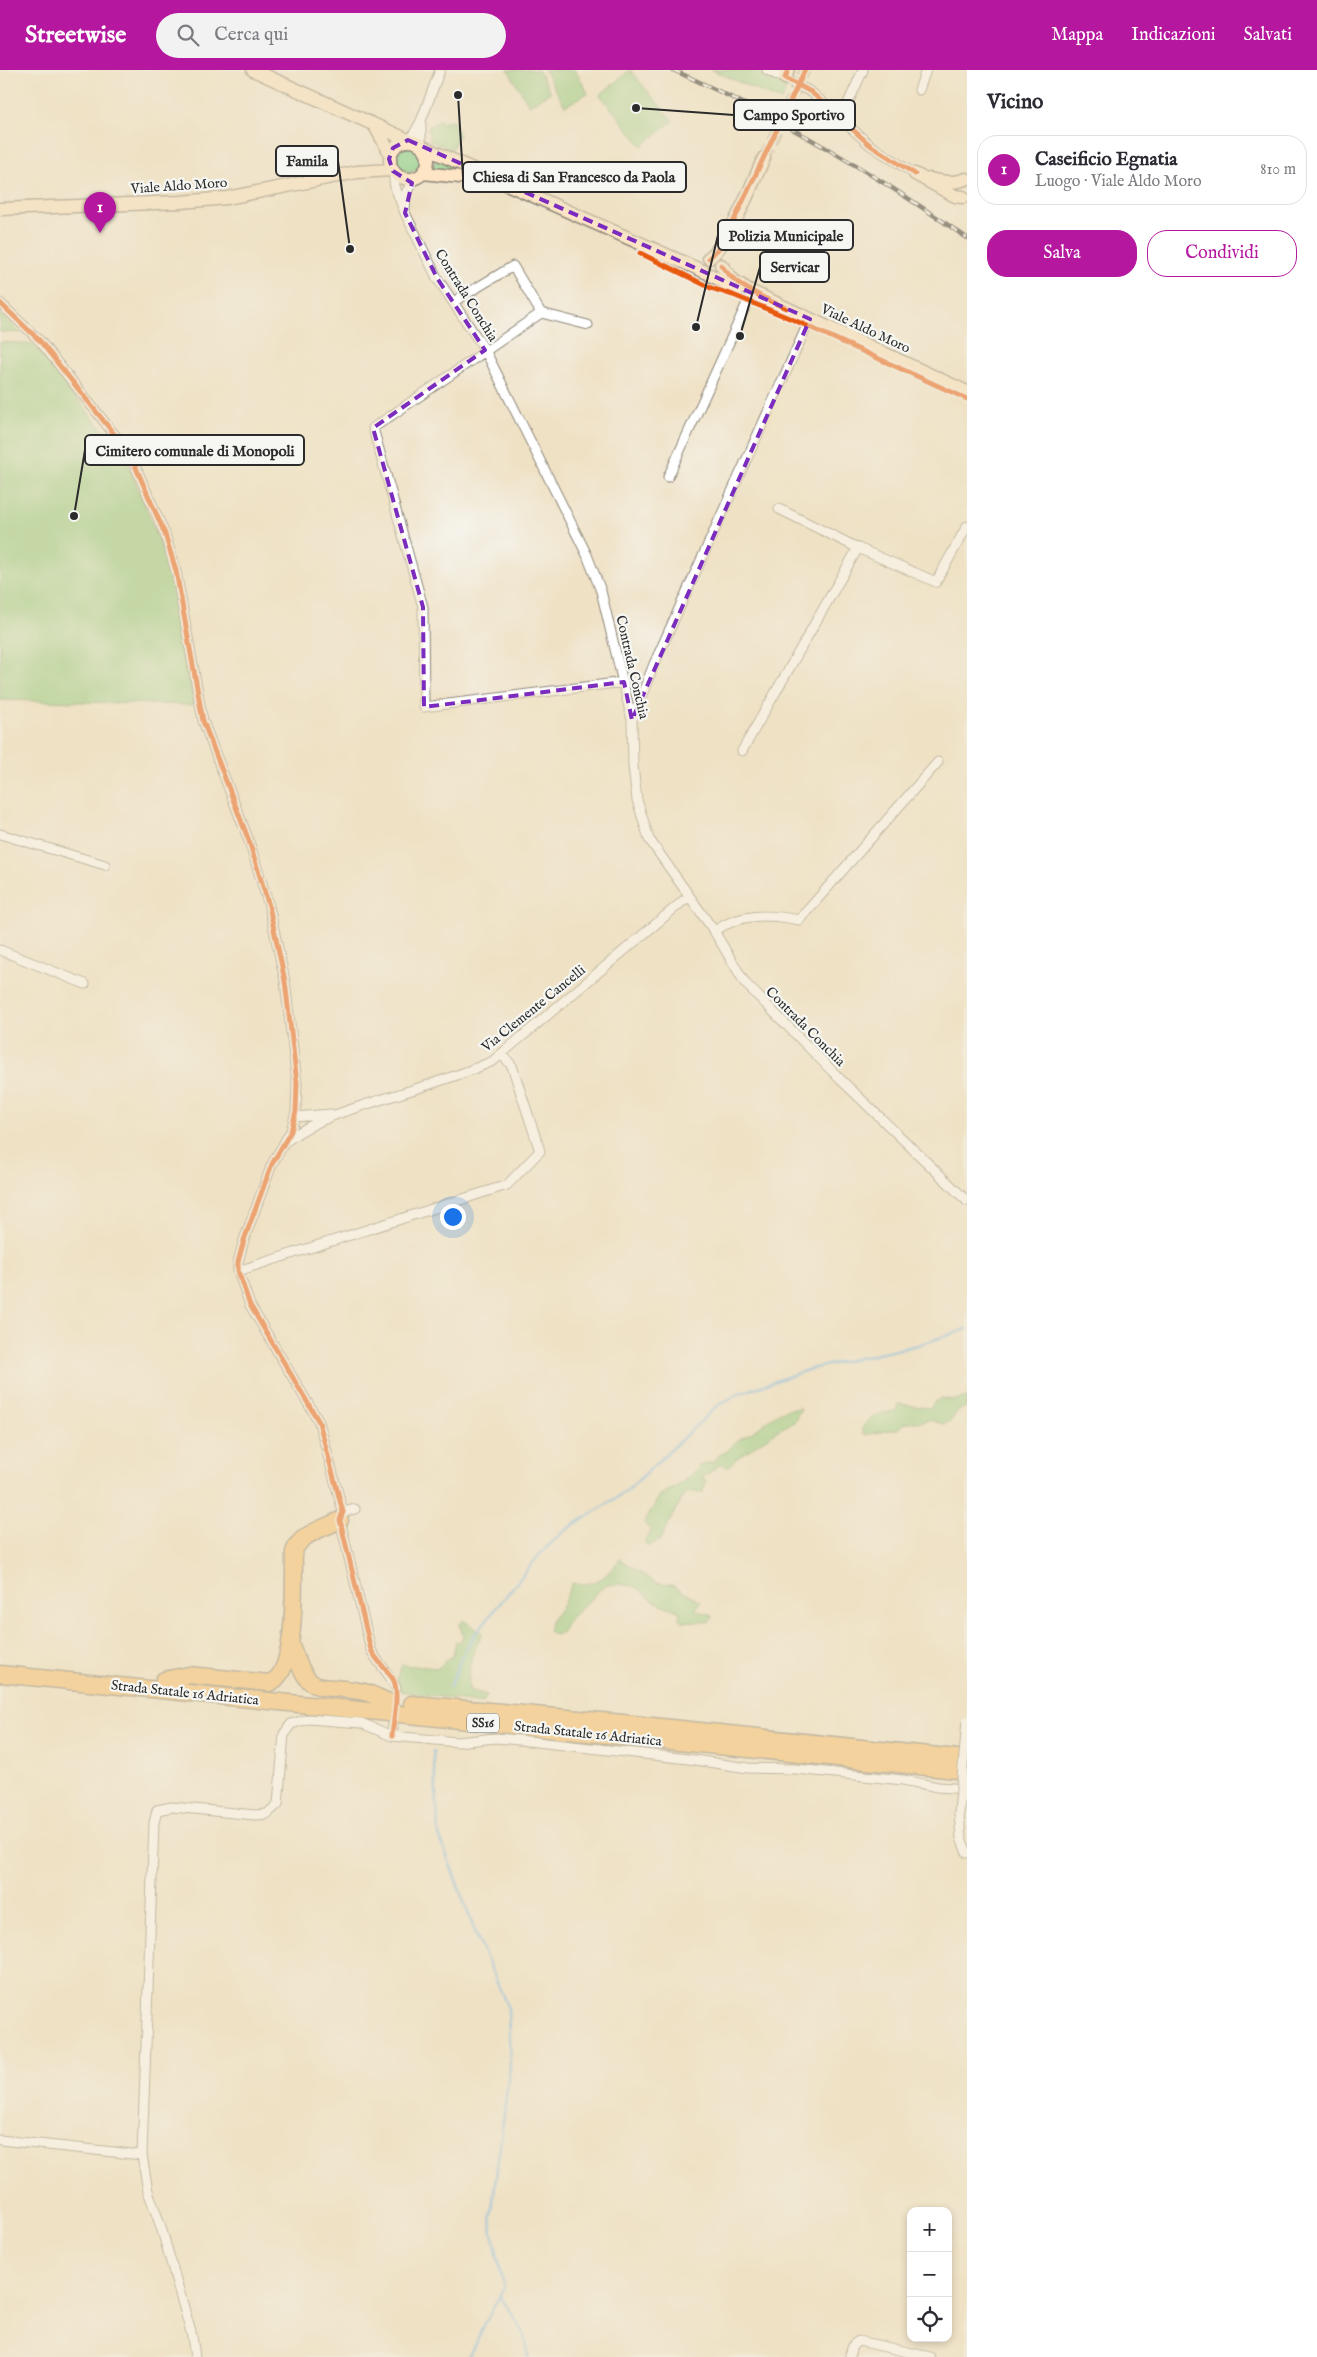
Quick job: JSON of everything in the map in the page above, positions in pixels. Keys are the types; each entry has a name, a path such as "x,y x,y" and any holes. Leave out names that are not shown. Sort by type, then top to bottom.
{"highway":[{"path":"164,1680 190,1675 269,1683 278,1678 284,1667 291,1645 294,1552 296,1544 342,1516"},
{"path":"291,1645 299,1667 309,1681 318,1688 393,1695"},
{"name":"Strada Statale 16 Adriatica","path":"0,1663 164,1680 393,1695 613,1722 967,1759"},
{"name":"Strada Statale 16 Adriatica","path":"0,1674 967,1771"}],"main road":[{"name":"Viale Aldo Moro","path":"253,70 741,290 752,292"},
{"path":"375,126 390,155 392,170 402,178 419,176 428,162 426,151 415,143 397,144 390,155"},
{"name":"Viale Aldo Moro","path":"0,209 181,202 227,198 357,172 370,168 390,155"},
{"path":"708,274 703,266 714,261 764,158"},
{"name":"Viale Aldo Moro","path":"357,172 392,170"},
{"path":"915,174 944,182 957,182 967,179"},
{"path":"915,174 955,196 966,199"},
{"name":"Viale Aldo Moro","path":"419,176 475,178 516,188"},
{"path":"966,199 961,185 967,179"},
{"name":"Viale Aldo Moro","path":"669,256 687,260 714,261 734,281 752,292 967,392"}],"street":[{"path":"415,143 440,70"},
{"path":"767,70 787,74 812,92 870,145 915,174"},
{"path":"849,101 863,70"},
{"path":"919,90 926,70"},
{"name":"Contrada Conchia","path":"392,170 395,187 405,213 437,278 485,350 587,555 601,591 632,720 633,766 637,800 649,839 714,931 745,983 840,1080 967,1201"},
{"path":"405,213 406,193 419,176"},
{"path":"453,302 513,266 541,313 588,325"},
{"path":"668,477 752,292"},
{"path":"0,302 40,341 130,454 165,534 176,572 203,721 249,841 269,906 285,981 297,1083 294,1119 284,1143 272,1164 244,1240 238,1262 238,1271 250,1305 319,1422 342,1516 371,1650 377,1662 393,1680 393,1695"},
{"path":"541,313 373,428 423,607 424,707 624,682"},
{"path":"632,720 654,664 810,319"},
{"path":"779,509 858,548 936,582 967,526"},
{"path":"742,751 858,548"},
{"path":"714,931 729,921 752,916 776,915 799,920 938,762"},
{"path":"0,834 105,865"},
{"name":"Via Clemente Cancelli","path":"344,1112 470,1071 493,1061 689,896"},
{"path":"0,950 85,984"},
{"path":"238,1271 507,1186 540,1151 512,1066 502,1054"},
{"path":"296,1103 303,1109 317,1115"},
{"path":"294,1119 344,1112"},
{"path":"284,1143 312,1125 344,1112"},
{"path":"294,1119 297,1125 312,1125"},
{"path":"342,1516 355,1509"},
{"path":"196,2355 161,2227 148,2191 142,2155 154,1823 157,1810 172,1806 255,1815 268,1814 278,1804 284,1734 291,1724 308,1719 361,1723 392,1736 457,1742 496,1738 519,1740 688,1759 748,1768 796,1769 903,1780 938,1787 967,1789"},
{"path":"967,1721 959,1813 960,1838 967,1854"},
{"path":"392,1736 393,1724"},
{"path":"0,2140 142,2155"},
{"path":"850,2357 850,2349 853,2344 859,2342 930,2357"}],"highlighted area":[{"path":"408,140 810,319 632,720 624,682 424,707 423,607 373,428 485,350 437,278 405,213 412,183 393,171 389,159 393,148"}],"green space":[{"path":"508,70 538,70 551,92 529,105"},
{"path":"544,70 575,70 588,93 565,106"},
{"path":"630,70 673,121 642,146 600,95"},
{"path":"712,70 753,70 788,86 781,101"},
{"path":"440,120 443,123 450,120 454,122 459,136 451,150 430,141 428,127"},
{"path":"409,146 418,150 422,159 418,168 409,172 400,168 396,159 400,150"},
{"path":"435,155 461,170 433,170"},
{"path":"0,313 21,333 0,332"},
{"path":"0,342 33,344 127,460 171,572 194,705 0,700"},
{"path":"967,1397 967,1407 958,1410 951,1421 943,1424 930,1420 903,1424 898,1429 864,1435 862,1428 869,1420 881,1414 896,1411 898,1404 929,1408 940,1398 954,1400"},
{"path":"801,1408 794,1422 778,1430 736,1459 728,1468 722,1463 702,1478 707,1481 702,1493 689,1492 682,1498 660,1540 648,1546 644,1542 651,1531 644,1523 660,1495 676,1487 698,1469 699,1465 716,1461 719,1455 775,1415"},
{"path":"620,1559 656,1583 672,1585 701,1602 695,1610 710,1614 713,1618 709,1622 682,1621 679,1617 680,1612 654,1601 636,1587 620,1584 608,1585 601,1589 566,1623 563,1632 554,1635 548,1631 551,1621 563,1605 572,1583 588,1583 600,1579"},
{"path":"463,1620 483,1633 473,1654 470,1667 469,1690 487,1695 483,1703 399,1691 396,1680 402,1665 438,1668 453,1655 456,1641 460,1642 463,1636 460,1624"}],"waterway":[{"path":"450,1687 461,1658 476,1633 540,1554 563,1532 627,1491 717,1406 738,1394 810,1369 918,1345 967,1329"},
{"path":"433,1751 439,1835 476,1934 508,2008 510,2065 491,2217 504,2287 468,2357"},
{"path":"500,2296 523,2331 528,2357"}],"tunnel":[{"path":"764,158 805,70"}],"railway":[{"path":"673,70 787,126 861,168 967,238"}],"cycle path":[{"path":"788,70 785,78 811,92 870,145 915,174"},
{"path":"709,258 719,248 729,231 805,70"},
{"path":"640,253 711,288 794,320 967,399"},
{"path":"721,265 742,286 786,308"},
{"path":"0,303 40,341 130,454 165,534 176,571 203,721 249,841 269,906 285,981 297,1083 296,1111 291,1131 272,1164 244,1240 238,1262 238,1271 250,1305 319,1422 343,1512 340,1520 371,1650 395,1684 396,1699 392,1736"}],"place":[{"name":"Chiesa di San Francesco da Paola","path":"458,95"},
{"name":"Campo Sportivo","path":"636,108"},
{"name":"Caseificio Egnatia","path":"100,233"},
{"name":"Famila","path":"350,249"},
{"name":"Polizia Municipale","path":"696,327"},
{"name":"Servicar","path":"740,336"},
{"name":"Cimitero comunale di Monopoli","path":"74,516"}]}
